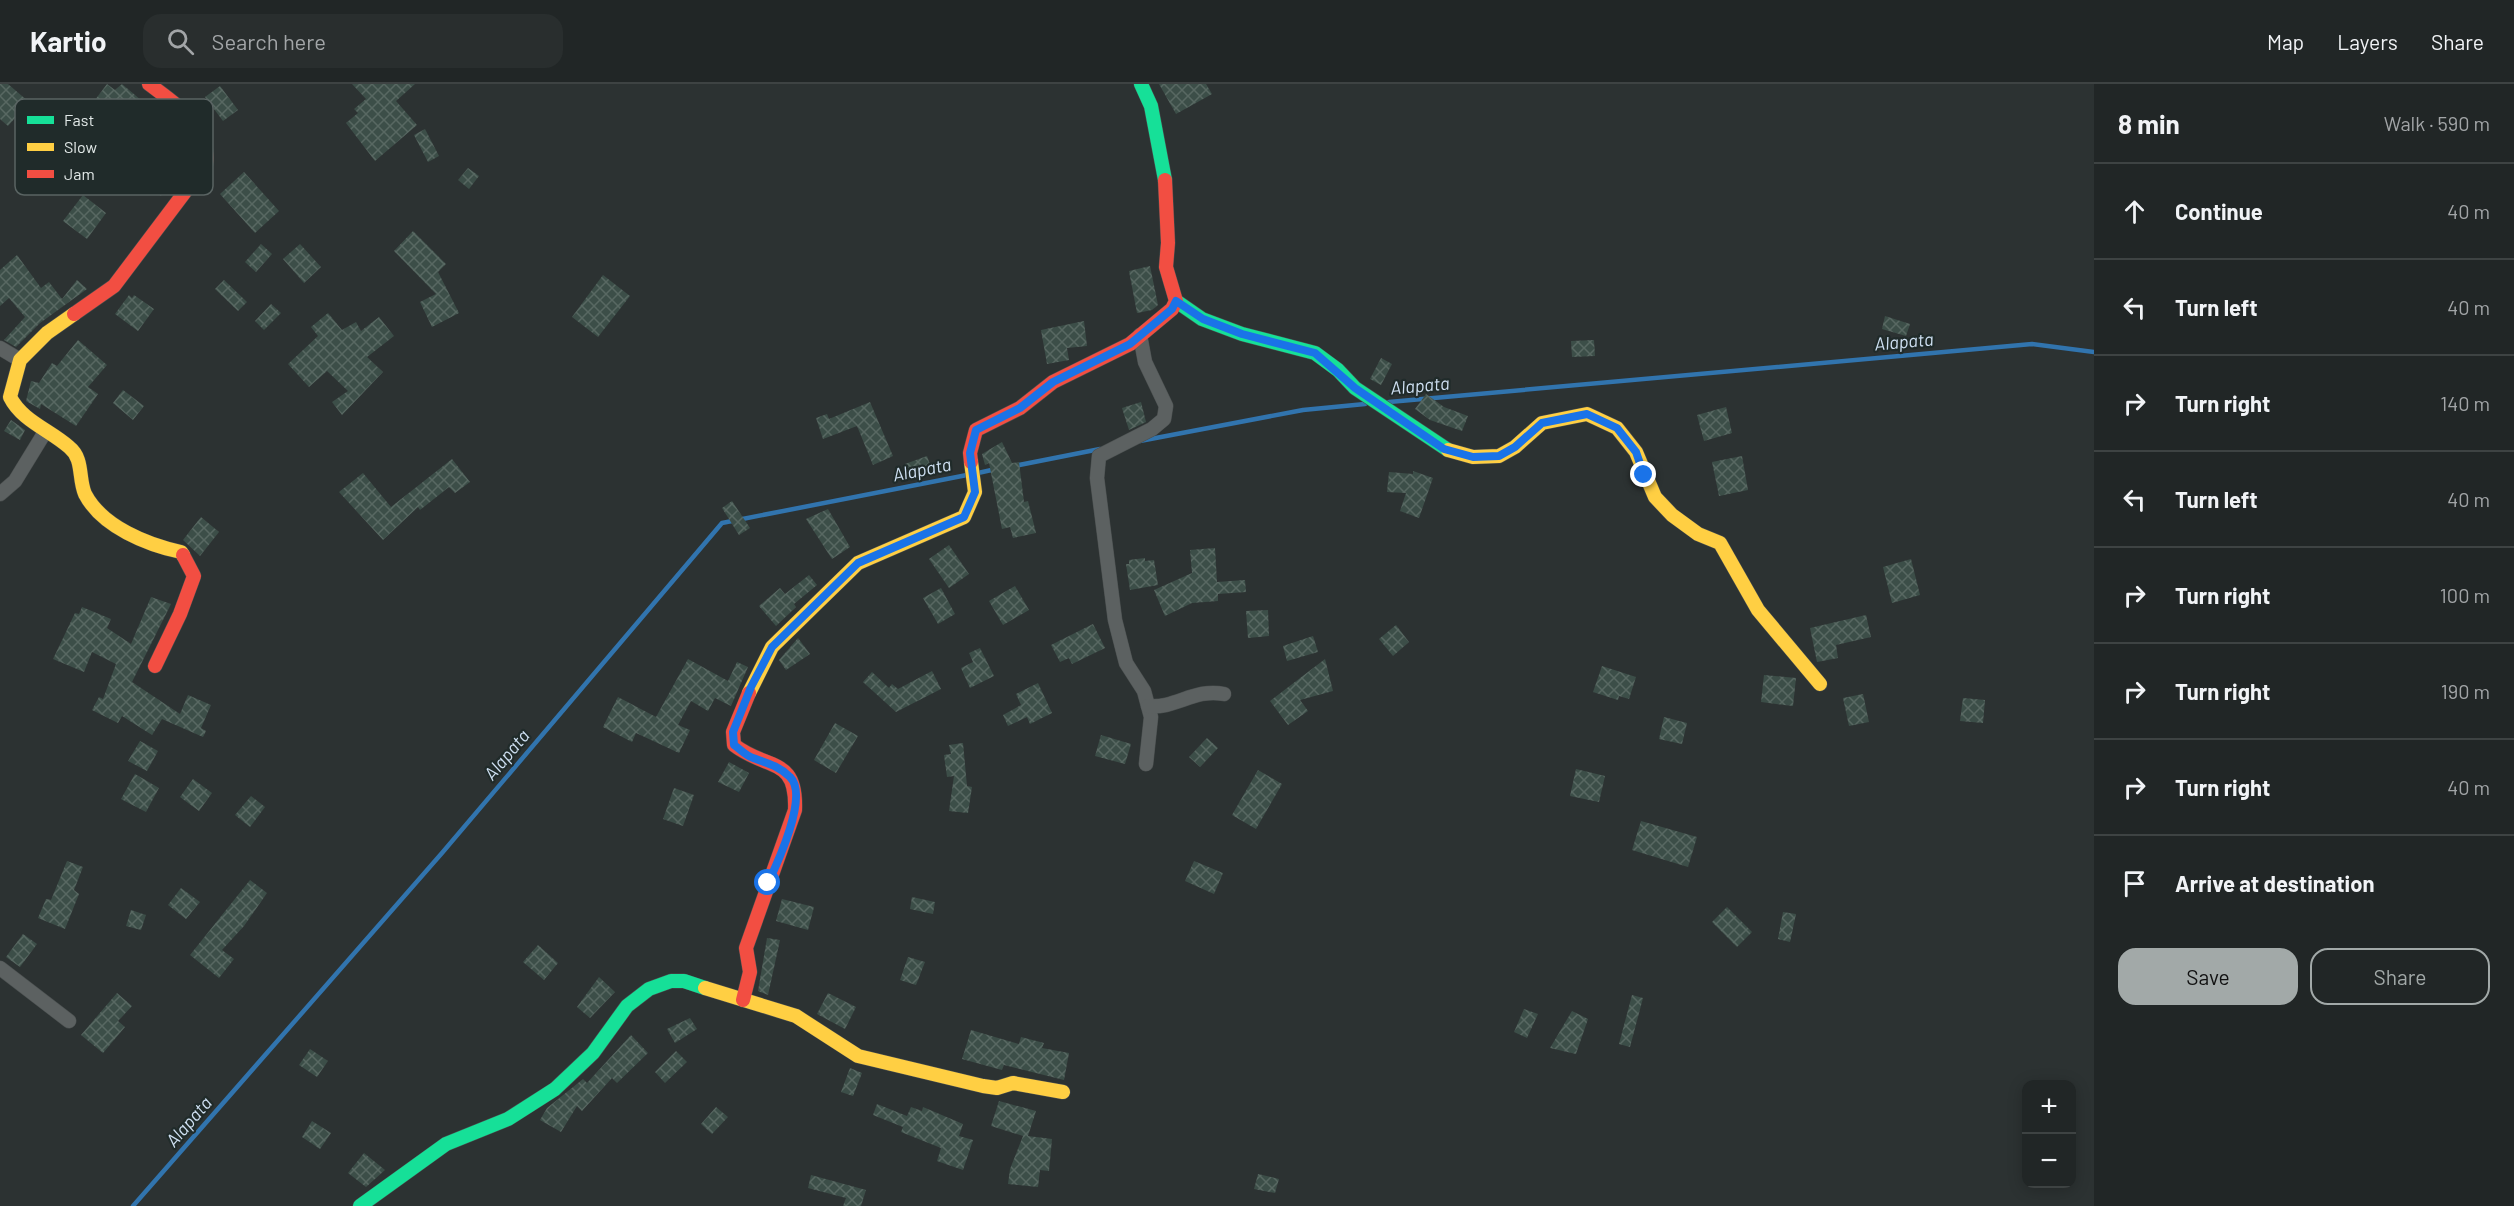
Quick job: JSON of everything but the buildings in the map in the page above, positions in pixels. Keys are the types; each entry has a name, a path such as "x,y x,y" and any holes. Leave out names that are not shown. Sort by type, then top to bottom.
{"street":[{"path":"149,84 167,99"},
{"path":"1142,84 1151,106 1165,181 1168,243 1166,267 1176,301 1203,319 1242,334 1315,353 1355,388 1444,449 1473,457 1499,456 1515,447 1542,423 1587,414 1617,428 1636,452 1655,497 1672,515 1698,534 1720,543 1758,610 1820,684"},
{"path":"155,666 180,614 194,576 181,552 158,547 128,535 97,508 85,493 80,464 71,448 16,410 10,397 20,360 47,333 114,286 183,195"},
{"path":"743,1000 750,972 746,948 768,883 782,854 795,810 796,788 792,778 772,763 751,758 734,745 733,732 751,687 772,647 858,563 964,517 975,492 970,453 976,430 1020,408 1053,382 1130,344 1172,309 1176,301"},
{"path":"1140,335 1144,362 1166,406 1164,419 1152,429 1099,456 1097,478 1115,620 1126,663 1144,692 1151,717 1146,764"},
{"path":"0,348 20,360"},
{"path":"0,494 15,481 45,432"},
{"path":"1148,706 1164,708 1209,691 1224,694"},
{"path":"0,968 69,1021"},
{"path":"360,1206 446,1144 508,1119 555,1089 593,1053 627,1006 650,989 671,981 684,981 796,1016 820,1029 858,1056 879,1063 934,1073 983,1086 997,1088 1013,1083 1063,1092"}],"waterway":[{"name":"Alapata","path":"1389,402 2032,344 2094,352"},
{"name":"Alapata","path":"1140,441 1303,410 1365,404"},
{"name":"Alapata","path":"1014,466 1100,449"},
{"name":"Alapata","path":"978,473 996,469"},
{"name":"Alapata","path":"133,1206 442,853 722,523 967,475"}],"traffic: fast":[{"path":"1141,84 1151,106 1165,180"},
{"path":"1176,301 1202,319 1242,334 1315,353 1338,370 1355,388 1448,450"},
{"path":"360,1206 446,1144 508,1119 555,1089 593,1053 627,1006 649,989 671,981 684,981 705,988"}],"traffic: slow":[{"path":"74,314 47,333 20,360 10,397 22,413 74,452 79,463 85,494 103,516 127,533 154,545 181,552 183,555"},
{"path":"1448,450 1473,457 1499,456 1515,447 1542,423 1587,414 1617,428 1636,452 1655,497 1672,515 1698,534 1720,543 1758,610 1820,684"},
{"path":"749,693 772,647 858,563 964,517 975,492 971,462"},
{"path":"705,988 796,1016 858,1056 983,1086 997,1088 1013,1083 1063,1092"}],"traffic: jam":[{"path":"149,84 168,99"},
{"path":"971,462 970,453 976,430 1020,408 1053,382 1130,344 1172,309 1176,301 1166,267 1168,243 1165,180"},
{"path":"74,314 114,286 183,195"},
{"path":"155,666 180,614 194,576 183,555"},
{"path":"743,1000 750,972 746,948 795,810 794,793 786,773 734,745 733,732 749,693"}],"route":[{"path":"768,883 782,854 795,810 796,788 792,778 772,763 751,758 734,745 733,732 751,687 772,647 858,563 964,517 975,492 970,453 976,430 1020,408 1053,382 1130,344 1172,309 1176,301 1203,319 1242,334 1315,353 1338,370 1355,388 1444,449 1473,457 1499,456 1515,447 1542,423 1587,414 1617,428 1636,452 1644,475"}]}
